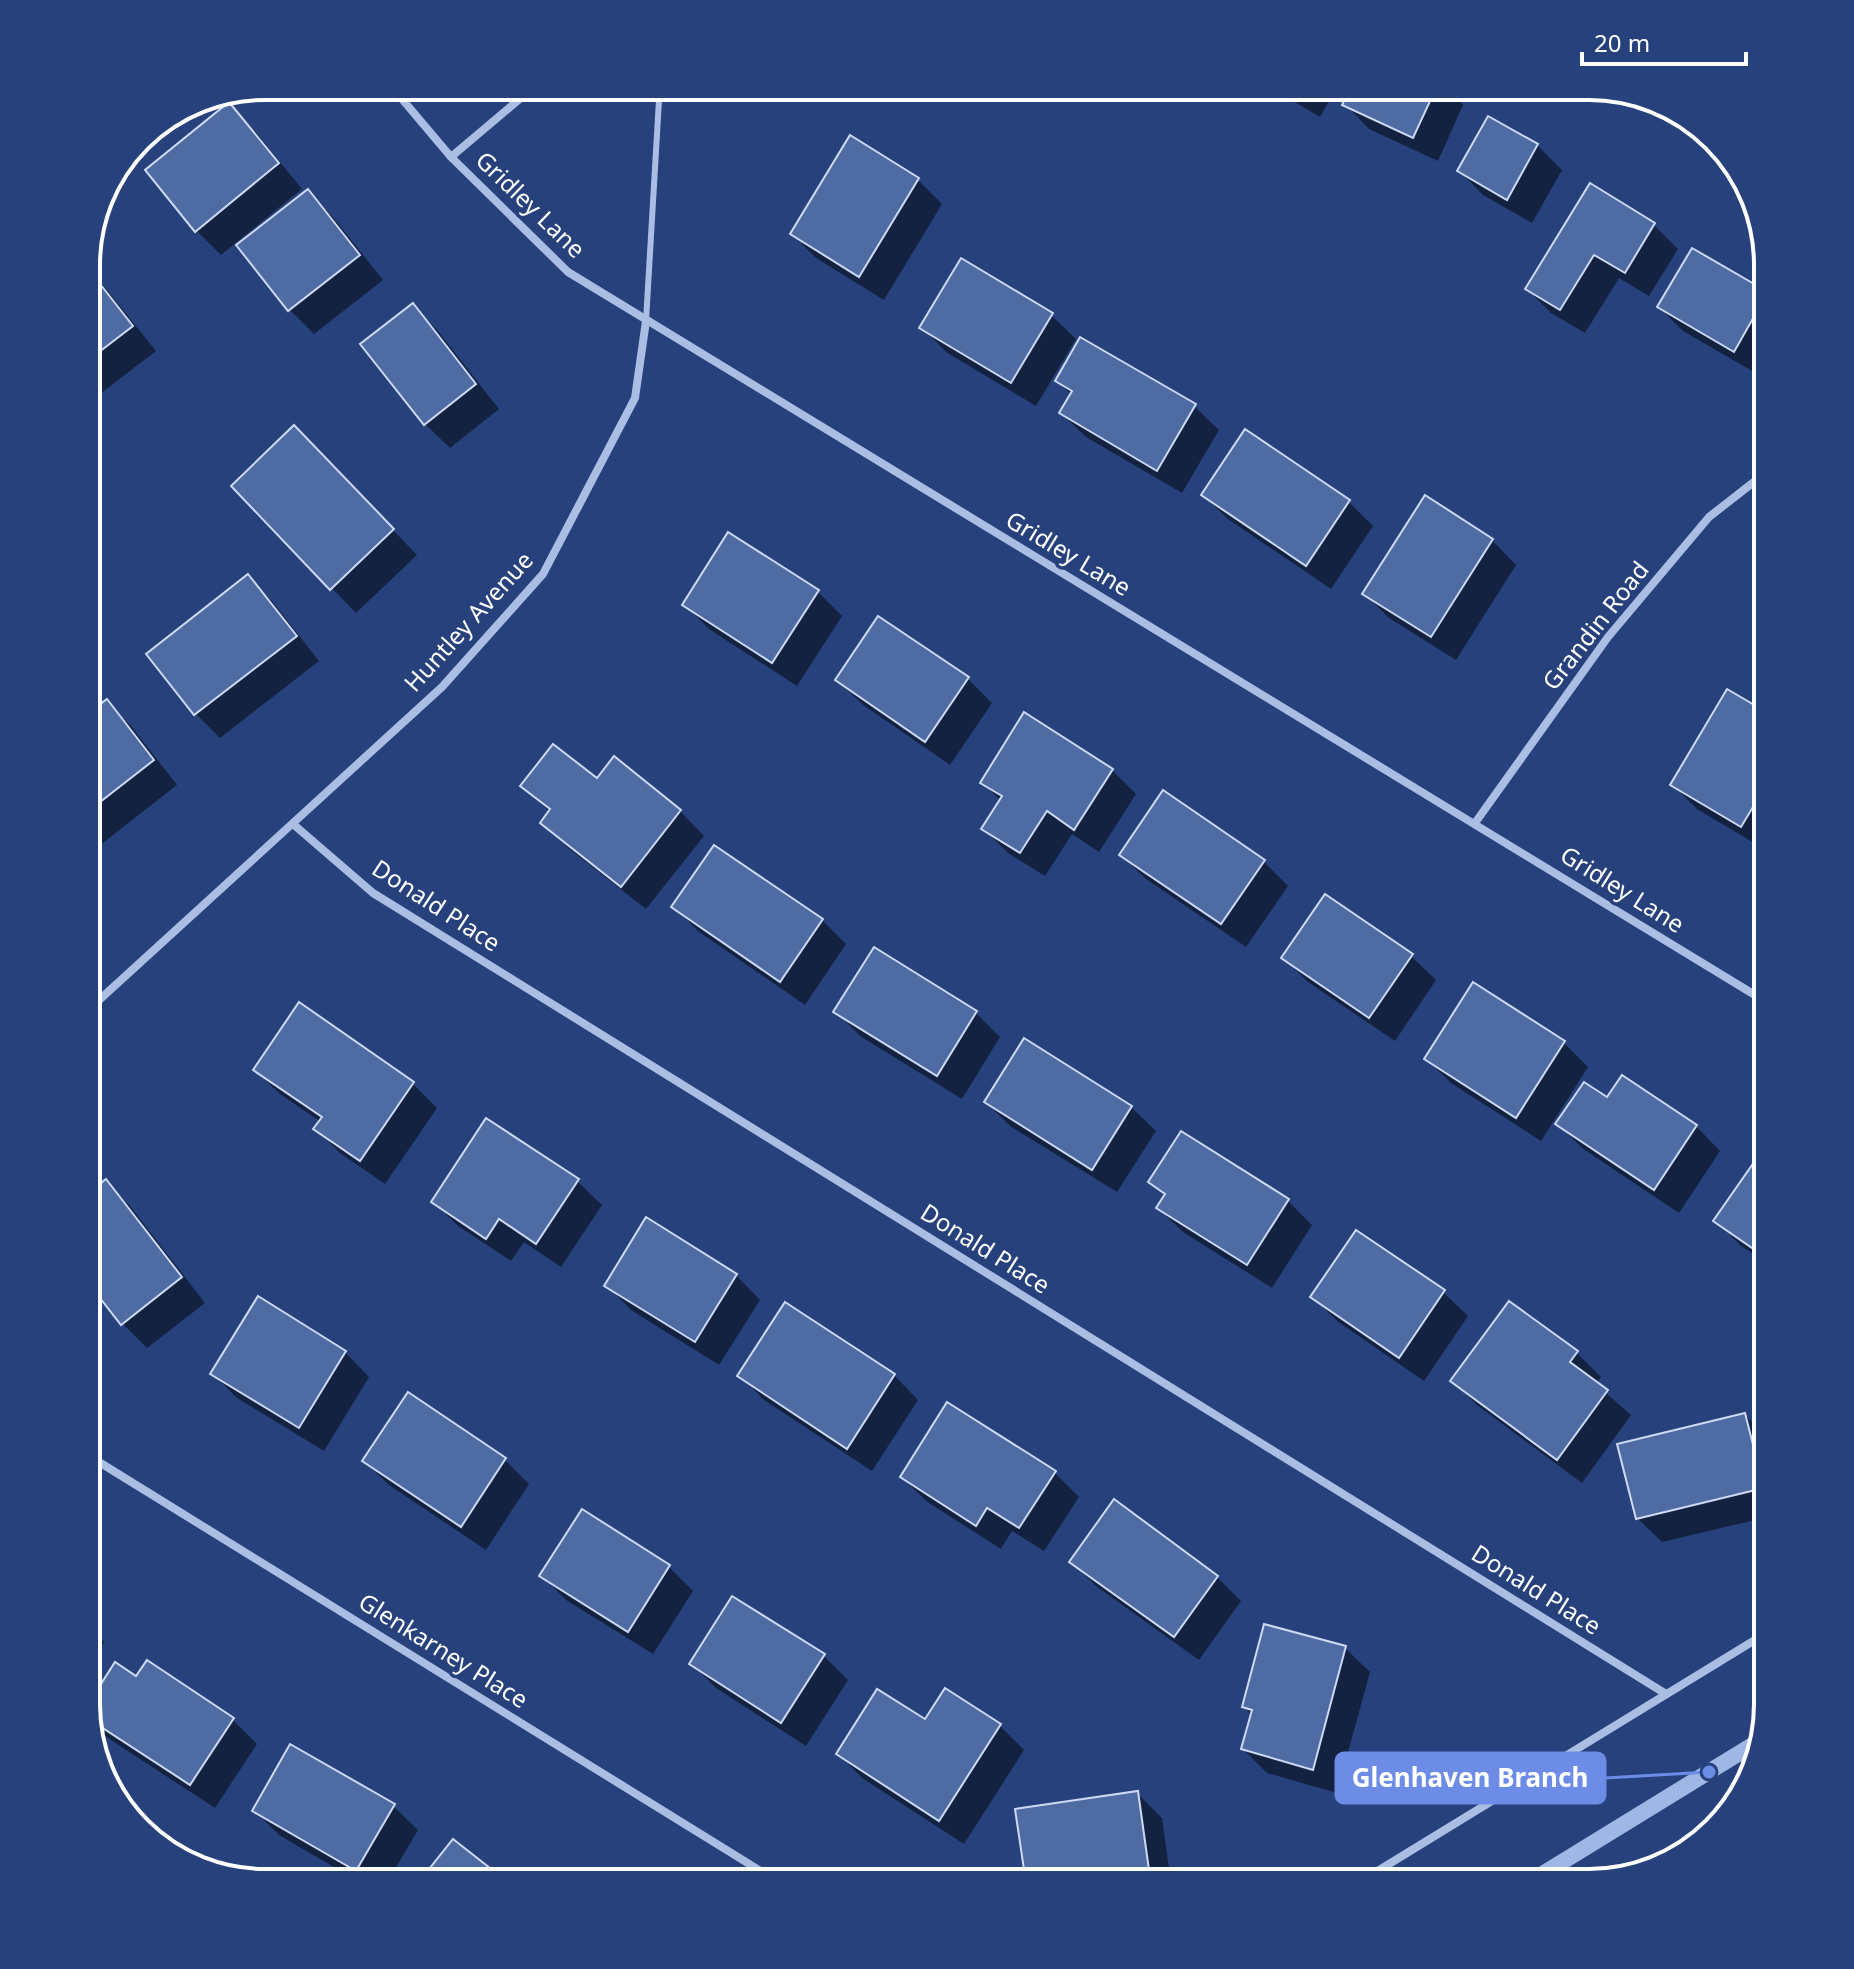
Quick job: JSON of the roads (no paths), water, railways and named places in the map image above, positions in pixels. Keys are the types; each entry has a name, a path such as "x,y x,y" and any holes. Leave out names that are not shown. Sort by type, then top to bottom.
{"street":[{"name":"Gridley Lane","path":"403,100 451,157 568,272 1754,994"},
{"path":"451,157 518,100"},
{"name":"Huntley Avenue","path":"100,999 442,687 543,574 635,398 646,321"},
{"name":"Grandin Road","path":"1475,823 1608,637 1709,517 1754,482"},
{"name":"Donald Place","path":"293,824 373,893 1666,1694"},
{"name":"Glenkarney Place","path":"100,1463 757,1869"},
{"path":"1381,1869 1754,1641"}],"lane":[{"name":"Huntley Avenue","path":"646,321 659,100"}],"waterway":[{"path":"1551,1869 1748,1748"}],"place":[{"name":"Glenhaven Branch","path":"1709,1772"}]}
